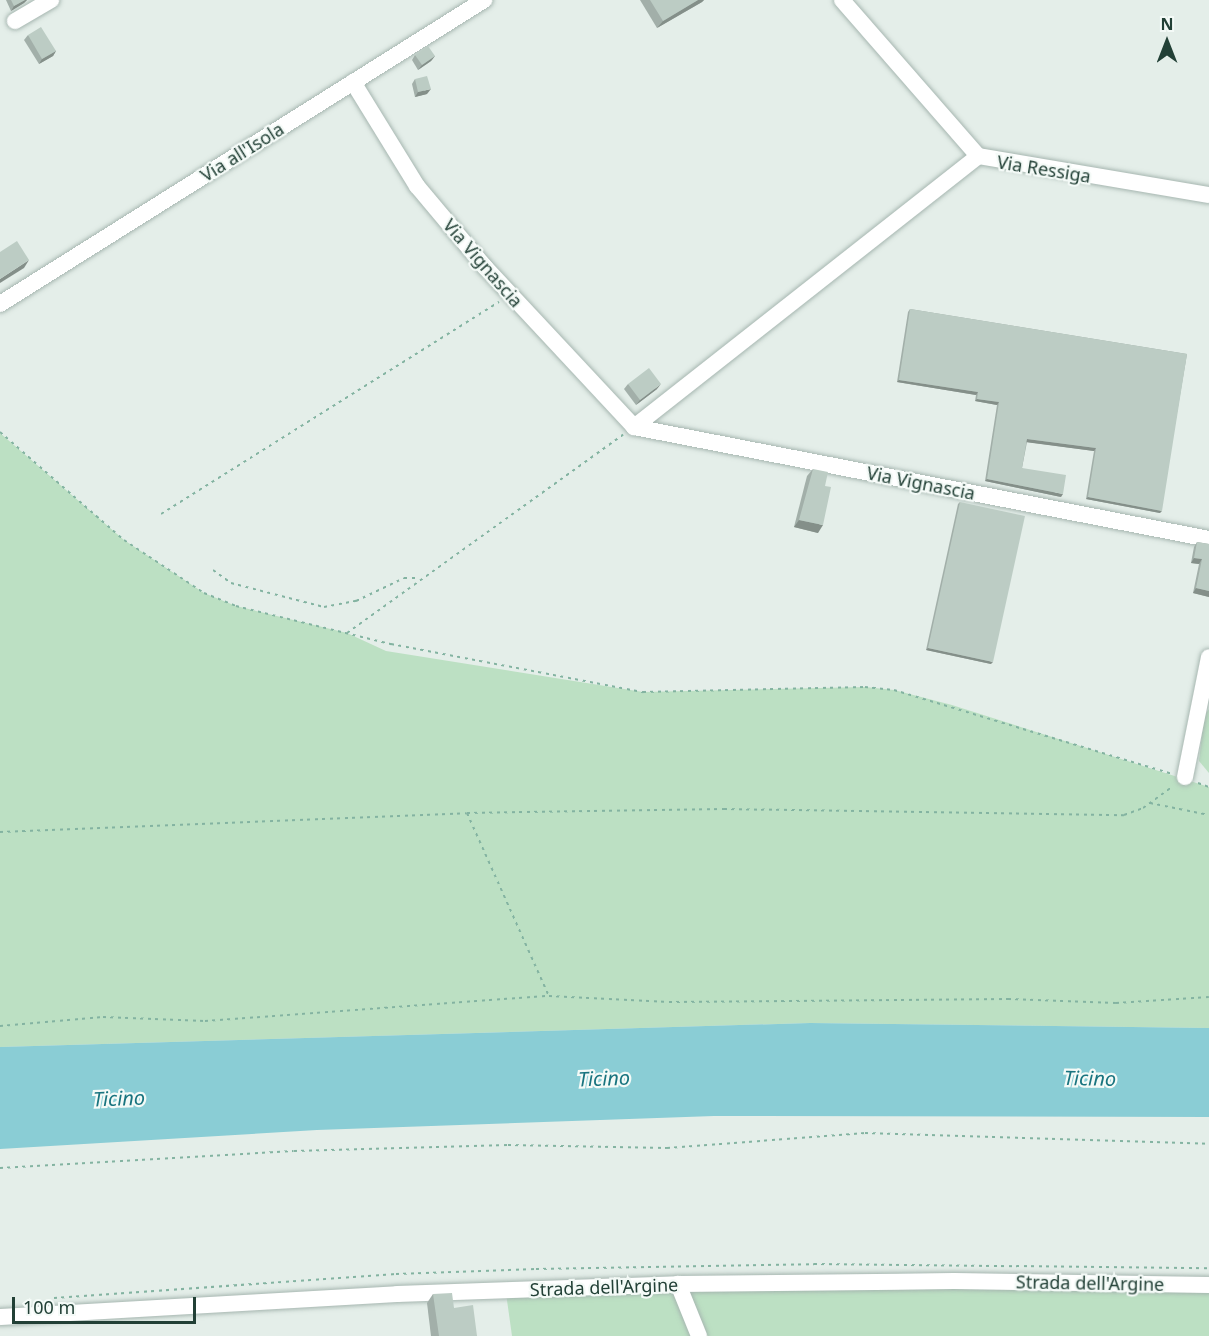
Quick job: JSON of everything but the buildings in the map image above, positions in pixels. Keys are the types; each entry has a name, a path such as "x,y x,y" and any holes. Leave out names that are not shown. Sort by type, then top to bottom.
{"street":[{"path":"15,21 51,0"},
{"name":"Via all'Isola","path":"0,303 484,0"},
{"name":"Via Ressiga","path":"842,0 978,156 1209,195"},
{"name":"Via Vignascia","path":"353,82 417,186 510,294 634,427 1209,539"},
{"path":"634,427 978,156"},
{"path":"1185,777 1209,657"},
{"name":"Strada dell'Argine","path":"0,1317 398,1294 678,1284 966,1281 1209,1285"},
{"path":"678,1284 699,1336"}],"path":[{"path":"161,514 510,294"},
{"path":"347,633 634,427"},
{"path":"0,432 124,540 204,593 236,606 347,633 643,692 865,687 894,690 1185,777"},
{"path":"213,570 231,583 277,598 324,607 356,601 404,578 420,579"},
{"path":"0,832 467,813 724,809 1125,814 1150,803 1185,777"},
{"path":"1150,803 1209,815"},
{"path":"467,813 549,996"},
{"path":"0,1026 103,1017 205,1021 549,996 669,1002 1008,999 1116,1003 1209,997"},
{"path":"0,1168 306,1150 508,1145 667,1148 865,1133 1209,1144"}],"green space":[{"path":"0,433 124,540 204,593 236,606 347,633 386,651 643,692 865,687 894,690 952,705 1209,787 1209,1028 810,1023 0,1047"},
{"path":"1209,709 1209,773 1199,761 1204,716"},
{"path":"692,1287 1209,1290 1209,1336 705,1336 684,1292"},
{"path":"673,1291 694,1336 512,1336 506,1293"}],"water":[{"name":"Ticino","path":"810,1023 1209,1028 1209,1117 714,1116 317,1130 0,1149 0,1047"}]}
